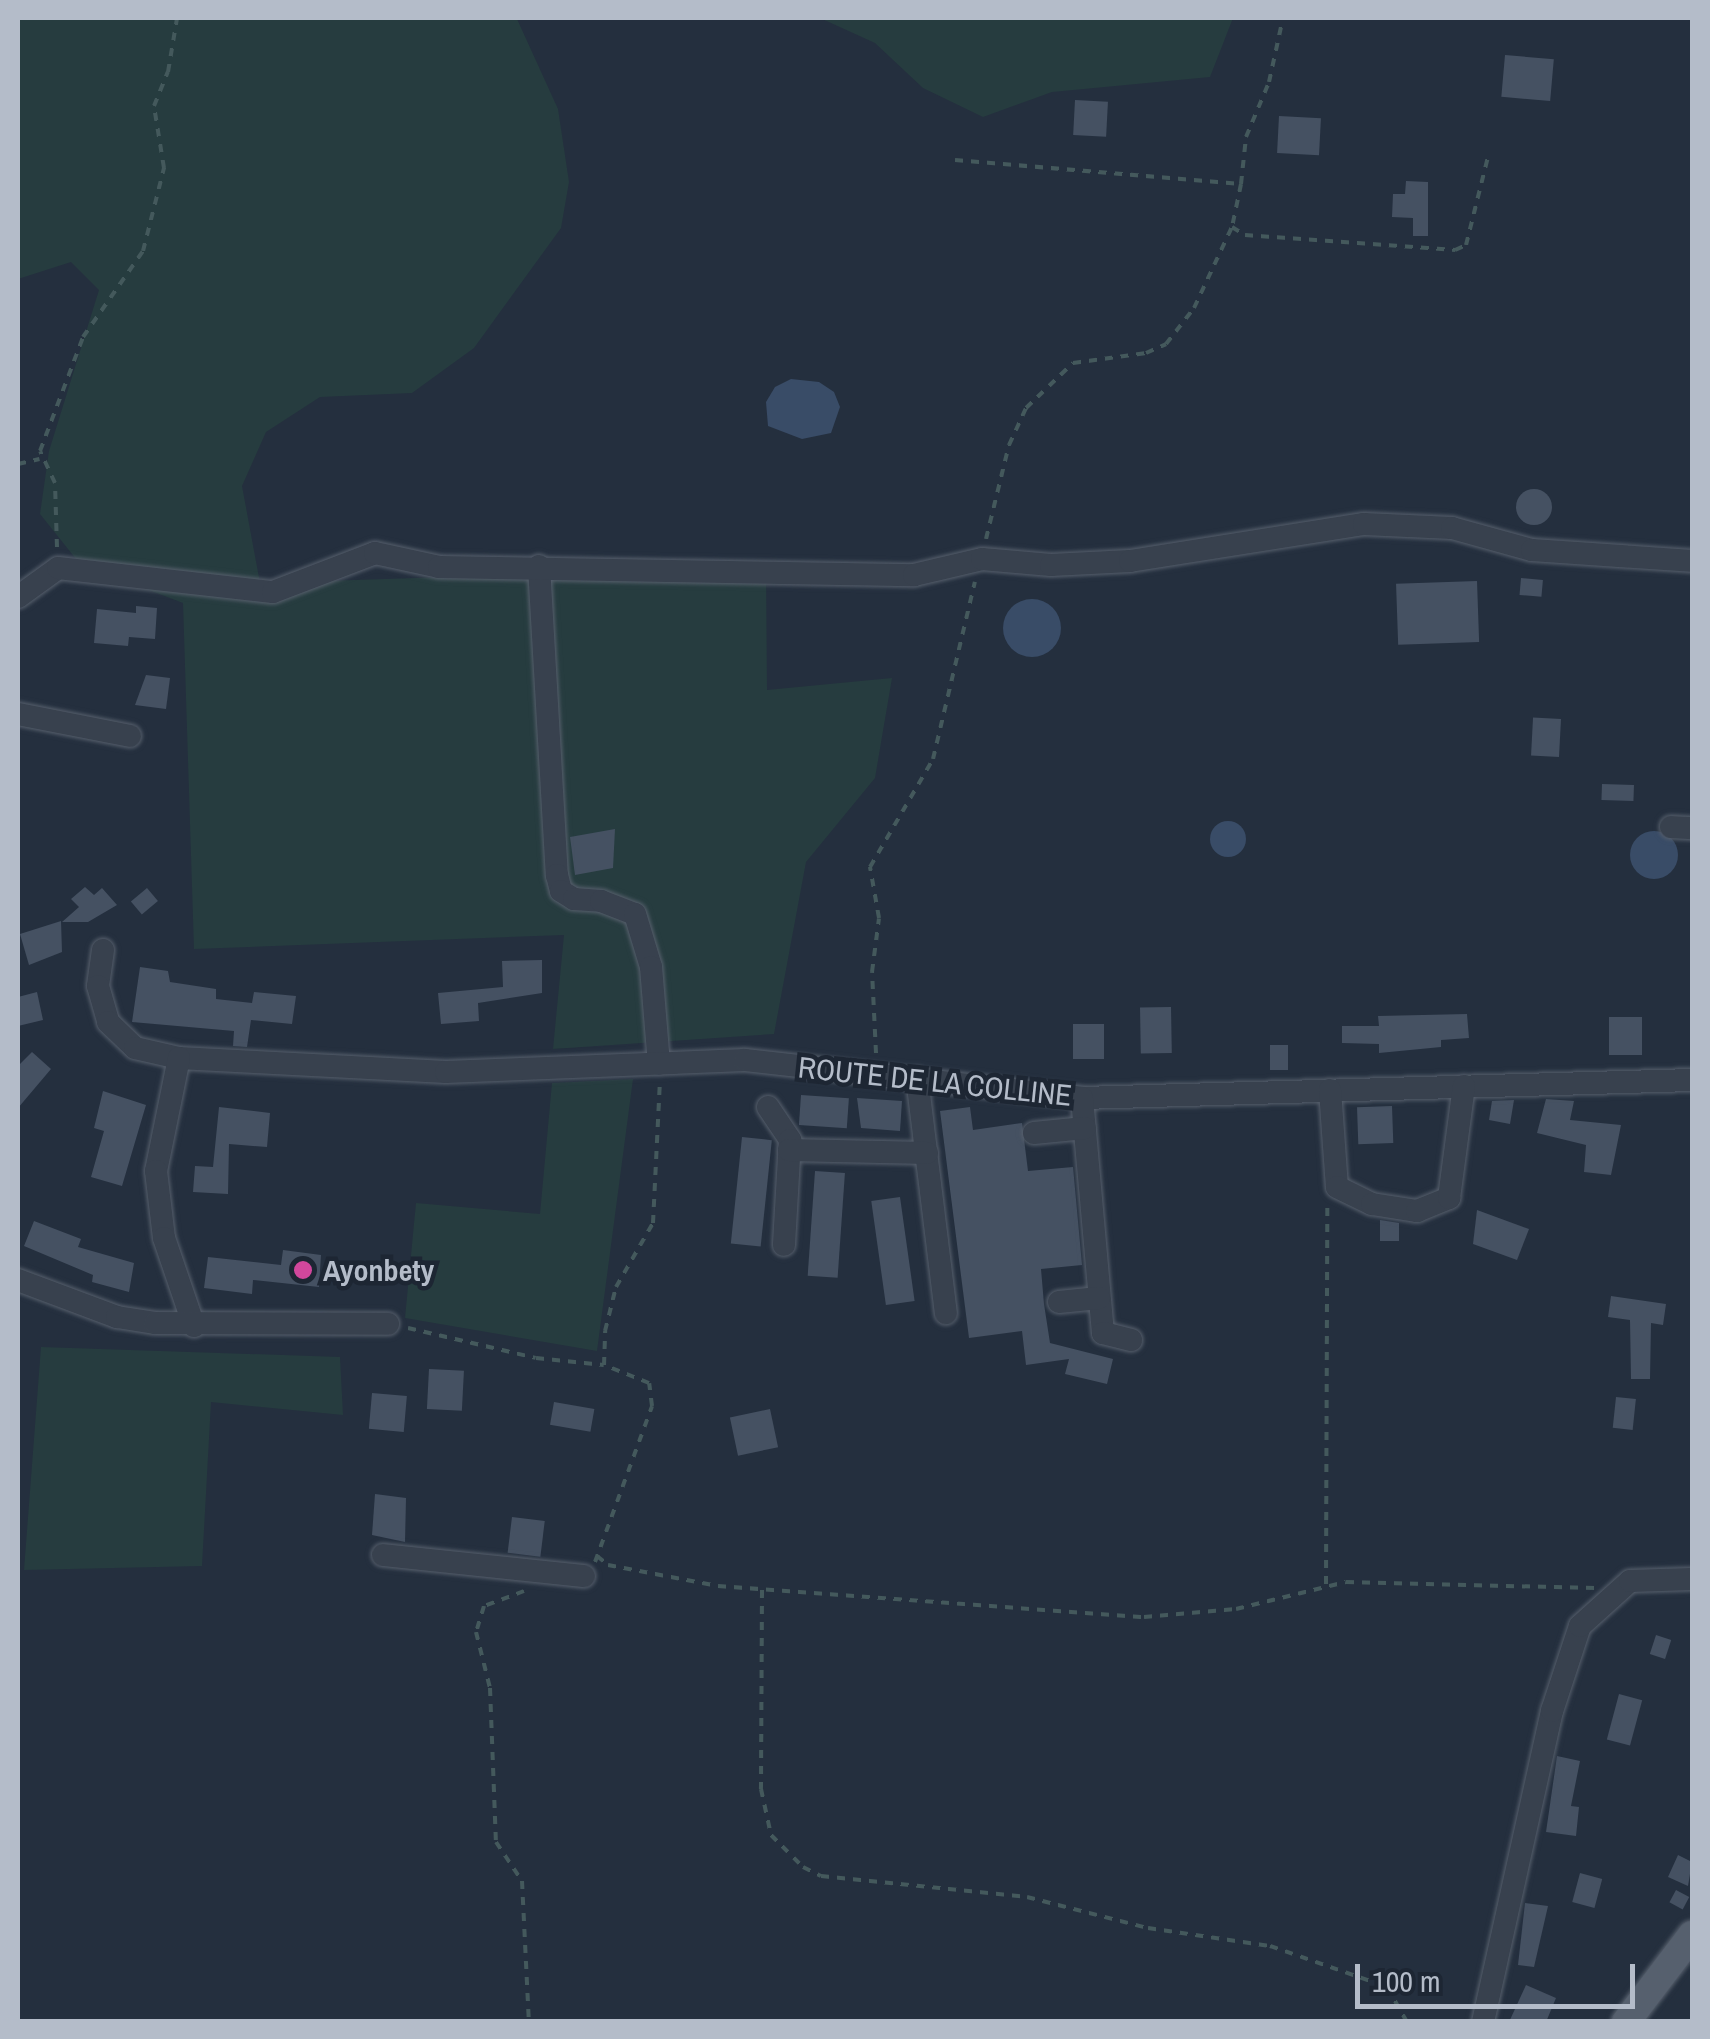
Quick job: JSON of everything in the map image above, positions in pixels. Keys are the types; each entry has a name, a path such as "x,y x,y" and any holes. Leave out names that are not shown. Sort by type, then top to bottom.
{"main road":[{"path":"1626,2022 1692,1936"}],"street":[{"path":"18,597 58,568 273,592 375,553 439,568 539,566 841,577 914,575 982,559 1100,563 1342,526 1410,524 1452,528 1532,550 1692,560"},
{"path":"539,566 557,875 561,891 574,900 602,901 635,914 651,968 660,1064"},
{"path":"18,714 130,736"},
{"name":"ROUTE DE LA COLLINE","path":"104,950 98,986 108,1022 135,1048 178,1058 446,1072 745,1060 1082,1098 1692,1080"},
{"path":"178,1058 156,1171 164,1238 194,1326"},
{"path":"917,1078 946,1313"},
{"path":"1330,1090 1337,1186 1372,1204 1416,1212 1449,1198 1464,1086"},
{"path":"1082,1098 1102,1333 1131,1340"},
{"path":"768,1107 790,1140 784,1245"},
{"path":"1034,1133 1085,1128"},
{"path":"789,1150 927,1154"},
{"path":"18,1280 117,1318 194,1326 285,1319 388,1324"},
{"path":"1060,1302 1099,1298"},
{"path":"383,1555 591,1566"},
{"path":"1483,2022 1552,1711 1580,1626 1606,1597 1644,1578 1692,1579"}],"path":[{"path":"39,459 84,337 142,251 164,168 154,106 168,72 176,18"},
{"path":"878,1073 872,972 879,918 870,867 932,759 1009,445 1026,408 1073,363 1146,353 1166,344 1194,308 1232,228 1246,137 1269,82 1283,18"},
{"path":"1232,228 1270,240 1320,236 1462,249 1489,152"},
{"path":"955,160 1241,184"},
{"path":"18,464 39,459"},
{"path":"39,459 56,483 58,568"},
{"path":"604,1365 612,1298 653,1223 660,1064"},
{"path":"1326,1584 1327,1203"},
{"path":"388,1324 536,1358 604,1365 637,1374 653,1394 591,1566 762,1590 1144,1618 1236,1609 1326,1584 1590,1585 1606,1597"},
{"path":"529,2022 522,1881 496,1842 490,1688 476,1632 493,1599 540,1588"},
{"path":"762,1590 761,1788 771,1835 804,1868 821,1876 1027,1897 1148,1928 1270,1946 1387,1987 1408,2022"}],"green space":[{"path":"18,18 517,19 558,109 569,182 561,228 474,348 412,393 320,397 266,432 242,486 260,583 766,567 767,690 892,678 875,778 806,862 774,1034 553,1049 564,935 194,949 183,603 80,564 40,514 49,451 99,290 71,262 18,279"},
{"path":"820,18 1233,18 1210,77 1052,92 983,117 923,88 875,43"},
{"path":"633,1079 597,1351 405,1318 416,1203 540,1214 552,1083"},
{"path":"41,1347 340,1357 343,1415 211,1402 202,1566 24,1570"}],"water":[{"path":"791,379 819,382 834,392 840,407 831,433 802,439 768,426 766,402 775,387"},
{"path":"1032,599 1053,607 1061,628 1053,649 1032,657 1011,649 1003,628 1011,607"},
{"path":"1228,821 1241,826 1246,839 1241,852 1228,857 1215,852 1210,839 1215,826"},
{"path":"1654,831 1671,838 1678,855 1671,872 1654,879 1637,872 1630,855 1637,838"}],"building":[{"path":"1505,55 1554,59 1550,101 1501,97"},
{"path":"1075,100 1108,102 1106,137 1073,135"},
{"path":"1279,116 1321,118 1319,155 1277,153"},
{"path":"1406,181 1428,182 1428,236 1413,236 1413,218 1392,217 1393,194 1405,194"},
{"path":"1534,489 1547,494 1552,507 1547,520 1534,525 1521,520 1516,507 1521,494"},
{"path":"1521,578 1543,580 1541,597 1520,595"},
{"path":"1477,581 1479,642 1398,645 1396,584"},
{"path":"136,606 157,608 155,639 129,637 128,646 94,643 97,609 136,613"},
{"path":"146,675 170,678 166,709 135,705"},
{"path":"1533,718 1561,719 1559,757 1531,755"},
{"path":"1602,784 1634,785 1633,801 1601,800"},
{"path":"615,829 613,868 575,875 570,837"},
{"path":"85,887 94,895 102,888 117,905 88,922 62,922 79,907 71,899"},
{"path":"147,888 158,901 142,915 131,901"},
{"path":"61,921 62,952 29,965 20,934"},
{"path":"542,960 542,993 478,1003 479,1021 441,1024 438,993 503,987 502,961"},
{"path":"140,967 168,971 170,982 216,989 216,999 252,1003 254,992 296,996 292,1024 251,1020 247,1047 233,1046 234,1031 132,1022"},
{"path":"37,992 43,1020 18,1026 18,997"},
{"path":"1171,1007 1172,1053 1141,1054 1140,1008"},
{"path":"1467,1014 1469,1038 1441,1040 1441,1047 1379,1053 1379,1044 1342,1043 1342,1026 1379,1026 1378,1016"},
{"path":"1609,1017 1642,1017 1642,1055 1609,1055"},
{"path":"1073,1024 1104,1024 1104,1059 1073,1059"},
{"path":"1270,1045 1288,1045 1288,1070 1270,1070"},
{"path":"32,1052 51,1069 18,1108 18,1066"},
{"path":"103,1091 146,1105 122,1186 91,1177 104,1131 94,1128"},
{"path":"801,1095 849,1098 847,1128 799,1125"},
{"path":"857,1098 902,1101 900,1131 861,1128"},
{"path":"1546,1099 1574,1101 1570,1120 1621,1125 1611,1175 1584,1172 1586,1145 1537,1133"},
{"path":"1514,1100 1510,1124 1489,1120 1492,1101"},
{"path":"1392,1106 1393,1143 1358,1144 1357,1107"},
{"path":"219,1107 270,1113 267,1147 229,1144 228,1194 193,1192 195,1166 213,1167"},
{"path":"970,1107 973,1130 1022,1123 1028,1171 1073,1167 1082,1265 1041,1269 1050,1343 1113,1359 1107,1384 1065,1374 1069,1359 1026,1365 1022,1331 969,1338 940,1111"},
{"path":"742,1137 772,1140 761,1247 731,1243"},
{"path":"815,1171 845,1173 838,1278 808,1276"},
{"path":"900,1197 915,1301 886,1305 871,1201"},
{"path":"1477,1210 1529,1229 1517,1260 1473,1244"},
{"path":"1380,1220 1399,1223 1399,1241 1380,1241"},
{"path":"34,1221 81,1239 78,1247 134,1263 129,1292 92,1282 93,1275 24,1246"},
{"path":"283,1250 321,1255 319,1287 253,1280 252,1294 204,1288 208,1257 281,1265"},
{"path":"1611,1296 1666,1304 1663,1325 1651,1323 1650,1379 1631,1379 1630,1320 1608,1317"},
{"path":"429,1369 464,1371 462,1411 427,1409"},
{"path":"372,1393 407,1396 404,1432 369,1429"},
{"path":"1616,1397 1636,1399 1633,1430 1613,1428"},
{"path":"554,1402 594,1409 590,1432 550,1425"},
{"path":"770,1409 778,1447 738,1456 730,1418"},
{"path":"375,1494 406,1498 405,1542 372,1535"},
{"path":"512,1517 545,1521 540,1557 508,1553"},
{"path":"1656,1635 1671,1640 1665,1659 1650,1654"},
{"path":"1619,1694 1642,1700 1630,1746 1607,1739"},
{"path":"1557,1756 1580,1761 1571,1806 1579,1807 1576,1836 1546,1832"},
{"path":"1678,1855 1692,1862 1688,1886 1668,1877"},
{"path":"1580,1873 1602,1879 1594,1908 1572,1902"},
{"path":"1676,1890 1689,1897 1683,1909 1669,1902"},
{"path":"1525,1903 1548,1906 1534,1967 1518,1965"},
{"path":"1526,1985 1556,1998 1546,2022 1509,2022"}],"place":[{"name":"Ayonbety","path":"303,1270"}]}
